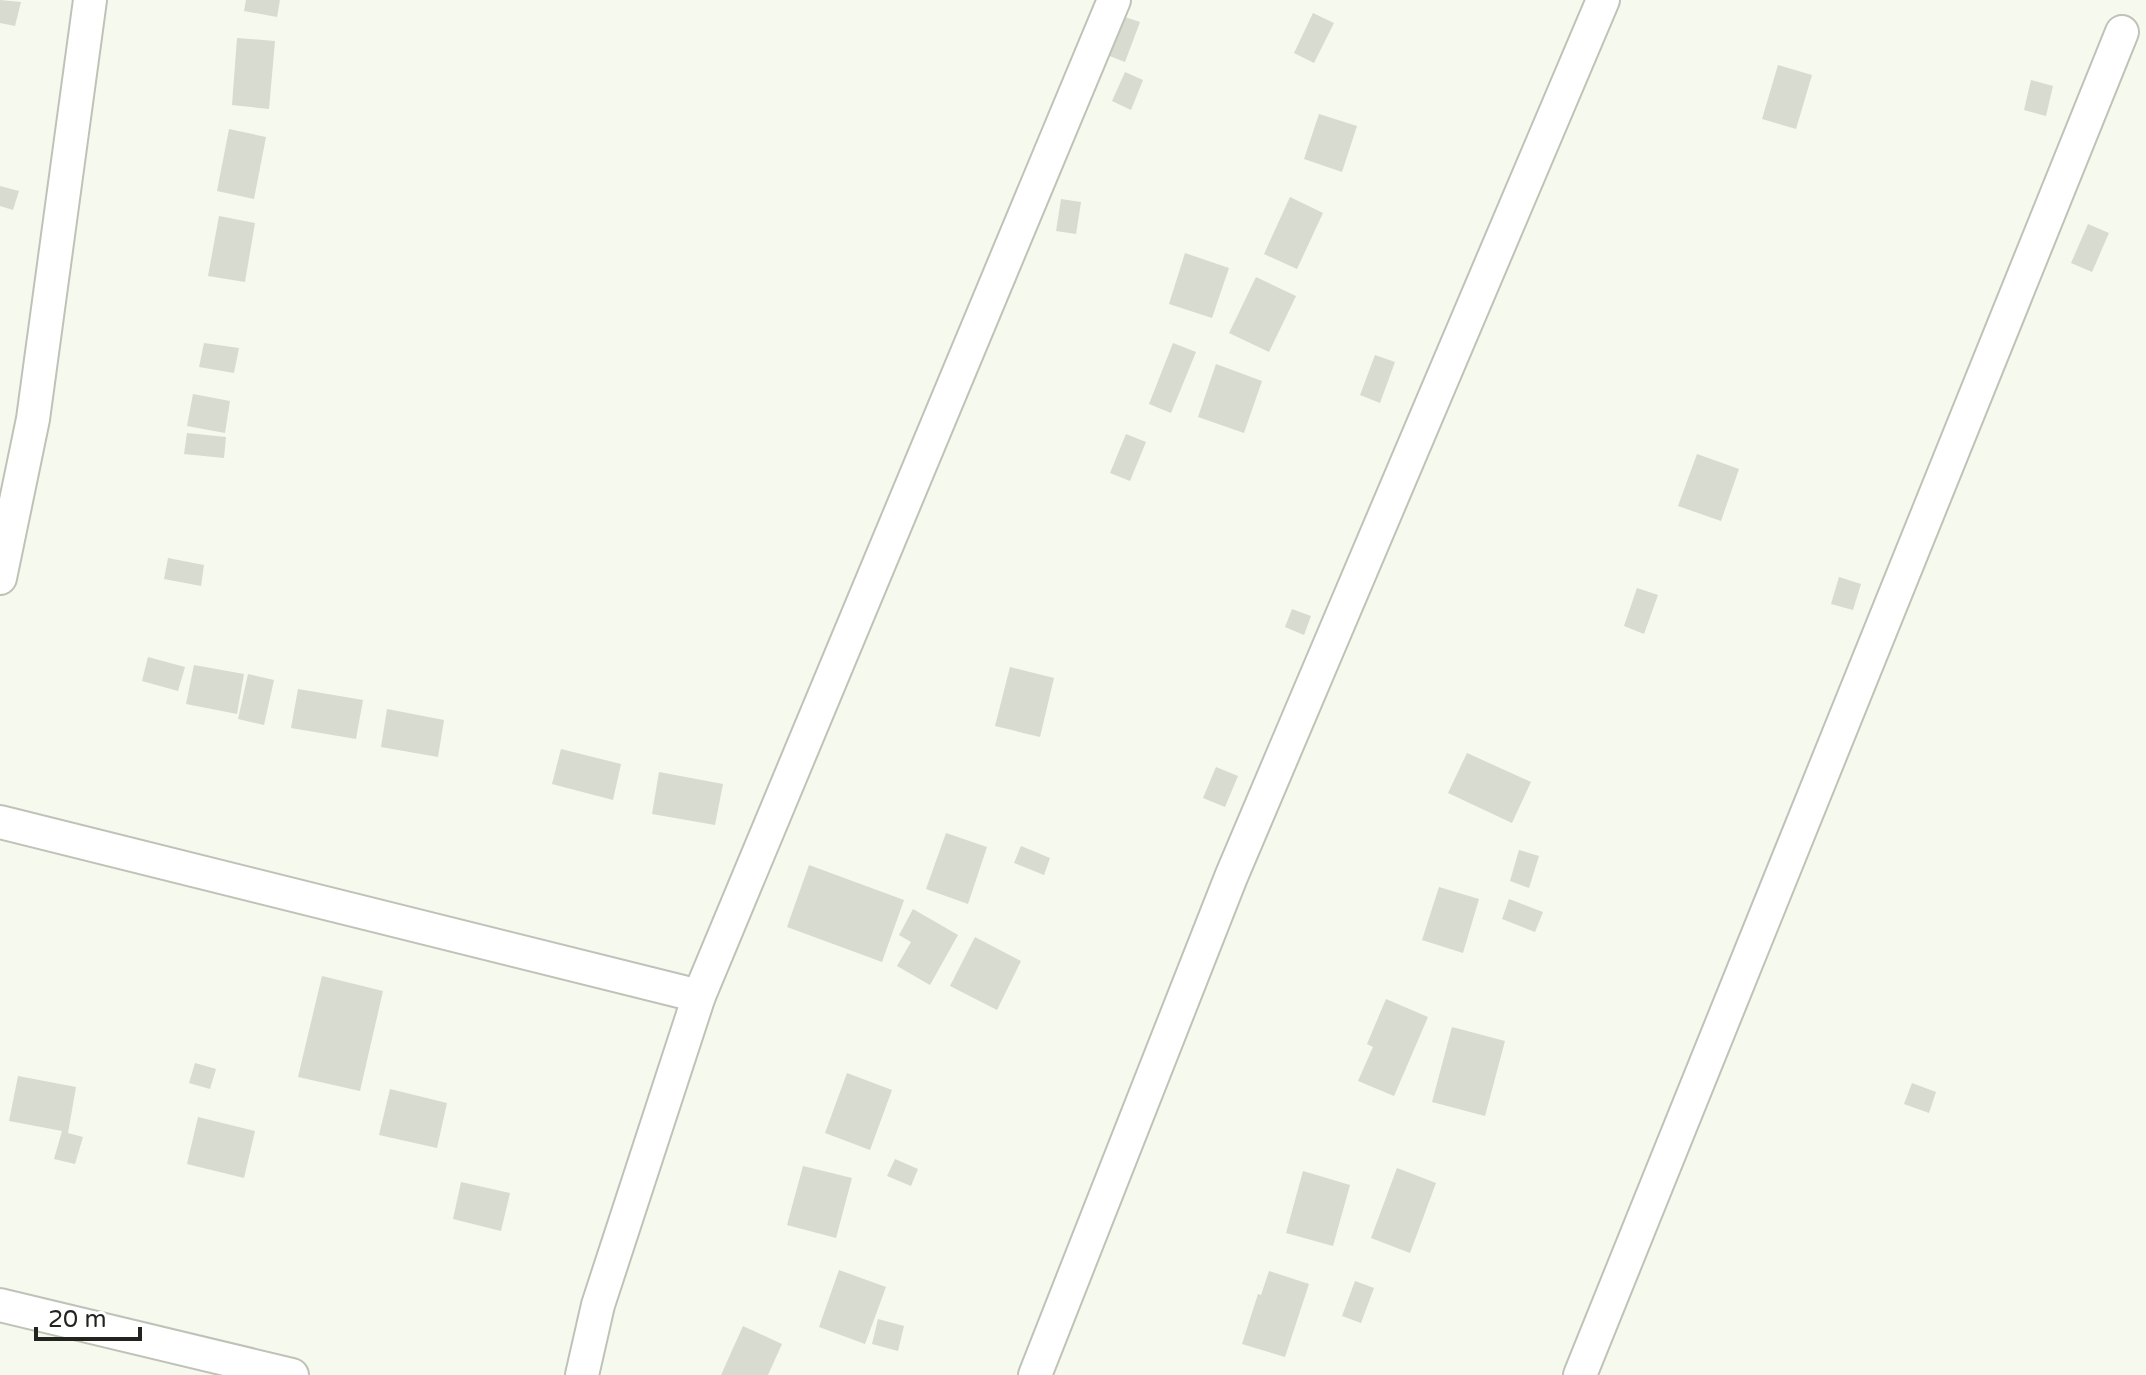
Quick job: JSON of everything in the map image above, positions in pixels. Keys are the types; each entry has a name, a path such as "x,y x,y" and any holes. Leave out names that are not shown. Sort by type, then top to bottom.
{"street":[{"path":"0,578 33,419 90,0"},
{"path":"582,1375 598,1305 699,996 1114,0"},
{"path":"1035,1375 1225,891 1603,0"},
{"path":"1580,1375 2122,32"},
{"path":"0,822 699,996"},
{"path":"0,1305 292,1375"}],"building":[{"path":"0,0 21,2 15,26 0,23"},
{"path":"246,0 280,0 277,17 244,11"},
{"path":"1313,13 1334,23 1314,63 1294,53"},
{"path":"1122,16 1140,22 1125,62 1107,55"},
{"path":"237,38 275,41 269,109 232,105"},
{"path":"1778,65 1812,75 1796,129 1762,119"},
{"path":"1125,72 1143,80 1131,110 1112,101"},
{"path":"2031,80 2053,86 2046,116 2024,110"},
{"path":"1319,114 1357,126 1342,172 1304,159"},
{"path":"229,129 266,137 254,199 217,191"},
{"path":"0,186 19,191 13,210 0,206"},
{"path":"1290,197 1323,213 1297,269 1264,254"},
{"path":"1061,199 1081,202 1076,234 1056,231"},
{"path":"219,216 255,223 245,282 208,276"},
{"path":"2088,224 2109,233 2092,272 2071,263"},
{"path":"1185,253 1229,268 1212,318 1169,304"},
{"path":"1256,277 1296,296 1269,352 1229,333"},
{"path":"204,343 239,348 234,373 199,367"},
{"path":"1173,343 1196,352 1171,413 1149,404"},
{"path":"1375,355 1395,362 1380,403 1360,395"},
{"path":"1216,364 1262,381 1244,433 1198,417"},
{"path":"193,394 230,401 225,433 187,426"},
{"path":"187,433 226,437 224,458 184,454"},
{"path":"1126,434 1146,442 1130,481 1110,473"},
{"path":"1697,454 1739,469 1721,521 1678,506"},
{"path":"168,558 204,565 201,586 164,579"},
{"path":"1839,577 1861,584 1853,610 1831,604"},
{"path":"1637,588 1658,595 1644,634 1624,626"},
{"path":"1292,609 1311,616 1304,635 1285,627"},
{"path":"148,657 185,667 178,691 142,681"},
{"path":"194,665 244,674 237,714 186,704"},
{"path":"1010,667 1054,678 1040,737 995,726"},
{"path":"248,674 274,680 264,725 238,719"},
{"path":"298,689 363,700 356,739 291,728"},
{"path":"387,709 444,720 438,757 381,747"},
{"path":"561,749 621,764 613,800 552,784"},
{"path":"1467,753 1531,782 1512,823 1448,793"},
{"path":"1216,767 1238,776 1225,807 1203,798"},
{"path":"659,772 723,784 715,825 652,814"},
{"path":"946,833 987,847 968,904 926,889"},
{"path":"1021,846 1050,858 1044,875 1014,863"},
{"path":"1519,850 1539,856 1529,888 1510,881"},
{"path":"809,865 904,900 882,962 787,927"},
{"path":"1439,887 1479,899 1463,953 1422,940"},
{"path":"1509,899 1543,912 1535,932 1502,919"},
{"path":"913,909 958,935 930,985 897,966 911,942 899,935"},
{"path":"975,937 1021,961 997,1010 950,986"},
{"path":"322,976 383,991 360,1091 298,1077"},
{"path":"1386,999 1428,1017 1394,1096 1358,1081 1373,1047 1367,1044"},
{"path":"1452,1027 1505,1041 1485,1116 1432,1102"},
{"path":"195,1063 216,1069 210,1089 189,1083"},
{"path":"847,1073 892,1090 870,1150 825,1133"},
{"path":"18,1076 76,1087 68,1133 83,1137 75,1164 54,1159 62,1131 9,1121"},
{"path":"1912,1083 1936,1092 1929,1113 1904,1104"},
{"path":"390,1089 447,1103 437,1148 379,1135"},
{"path":"198,1117 255,1131 244,1178 187,1164"},
{"path":"895,1159 918,1169 911,1186 887,1176"},
{"path":"803,1166 852,1178 836,1238 787,1225"},
{"path":"1397,1168 1436,1183 1410,1253 1371,1238"},
{"path":"1303,1171 1350,1185 1333,1246 1286,1233"},
{"path":"461,1182 510,1193 501,1231 453,1219"},
{"path":"839,1270 886,1287 865,1344 819,1327"},
{"path":"1269,1271 1309,1284 1285,1357 1242,1344"},
{"path":"1355,1281 1374,1288 1361,1323 1342,1316"},
{"path":"878,1319 904,1326 898,1351 872,1344"},
{"path":"743,1326 782,1344 768,1375 721,1375"}]}
